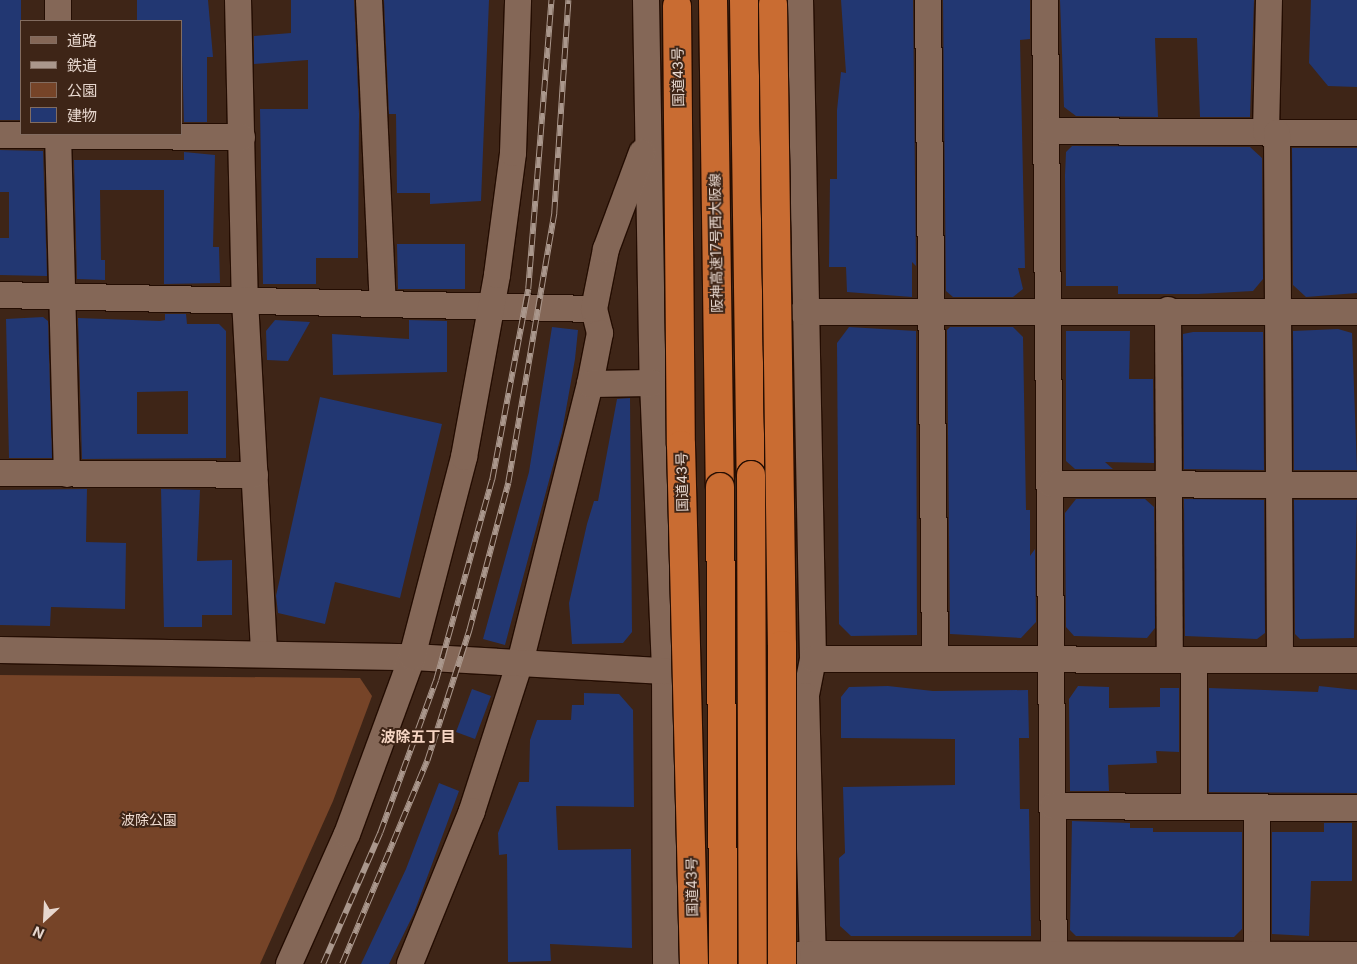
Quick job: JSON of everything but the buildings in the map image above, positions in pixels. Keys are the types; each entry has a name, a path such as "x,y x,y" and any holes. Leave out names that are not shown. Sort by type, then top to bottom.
{"highway":[{"name":"阪神高速17号西大阪線","path":"713,0 720,487 723,964"},
{"path":"744,0 751,475 753,964"},
{"path":"773,2 782,645 782,964"},
{"name":"国道43号","path":"677,3 681,445 694,964"}],"street":[{"path":"58,0 58,20"},
{"path":"238,0 245,300 264,653"},
{"path":"369,0 382,304"},
{"path":"289,964 347,834 412,657 464,457 492,307 512,153 518,0"},
{"path":"646,0 652,383 665,671 666,964 813,959 1174,960 1257,954 1285,959 1357,955"},
{"path":"800,0 804,312 813,660 806,696 813,959"},
{"path":"928,0 935,659"},
{"path":"1045,0 1047,131 1045,310 1051,484 1054,959"},
{"path":"1269,0 1280,484 1280,660"},
{"path":"1047,131 1357,133"},
{"path":"0,135 20,135"},
{"path":"58,135 60,297 67,474"},
{"path":"119,135 242,137"},
{"path":"410,964 472,811 520,662 590,384 600,333 594,308 606,249 647,141"},
{"path":"0,295 594,308"},
{"path":"804,312 931,310 1357,312"},
{"path":"1168,310 1169,483 1194,807"},
{"path":"590,384 652,383"},
{"path":"0,473 255,475"},
{"path":"1051,484 1357,485"},
{"path":"0,650 412,657 665,671"},
{"path":"813,660 1357,660"},
{"path":"1053,806 1357,808"},
{"path":"1257,808 1257,954"}],"green space":[{"name":"波除公園","path":"0,675 360,678 372,696 333,801 260,964 0,964"}],"railway":[{"path":"323,964 380,833 436,680 492,480 528,289 551,0"},
{"path":"342,964 427,761 469,631 508,483 554,213 568,0"}],"district":[{"name":"波除五丁目","path":"418,737"}]}
